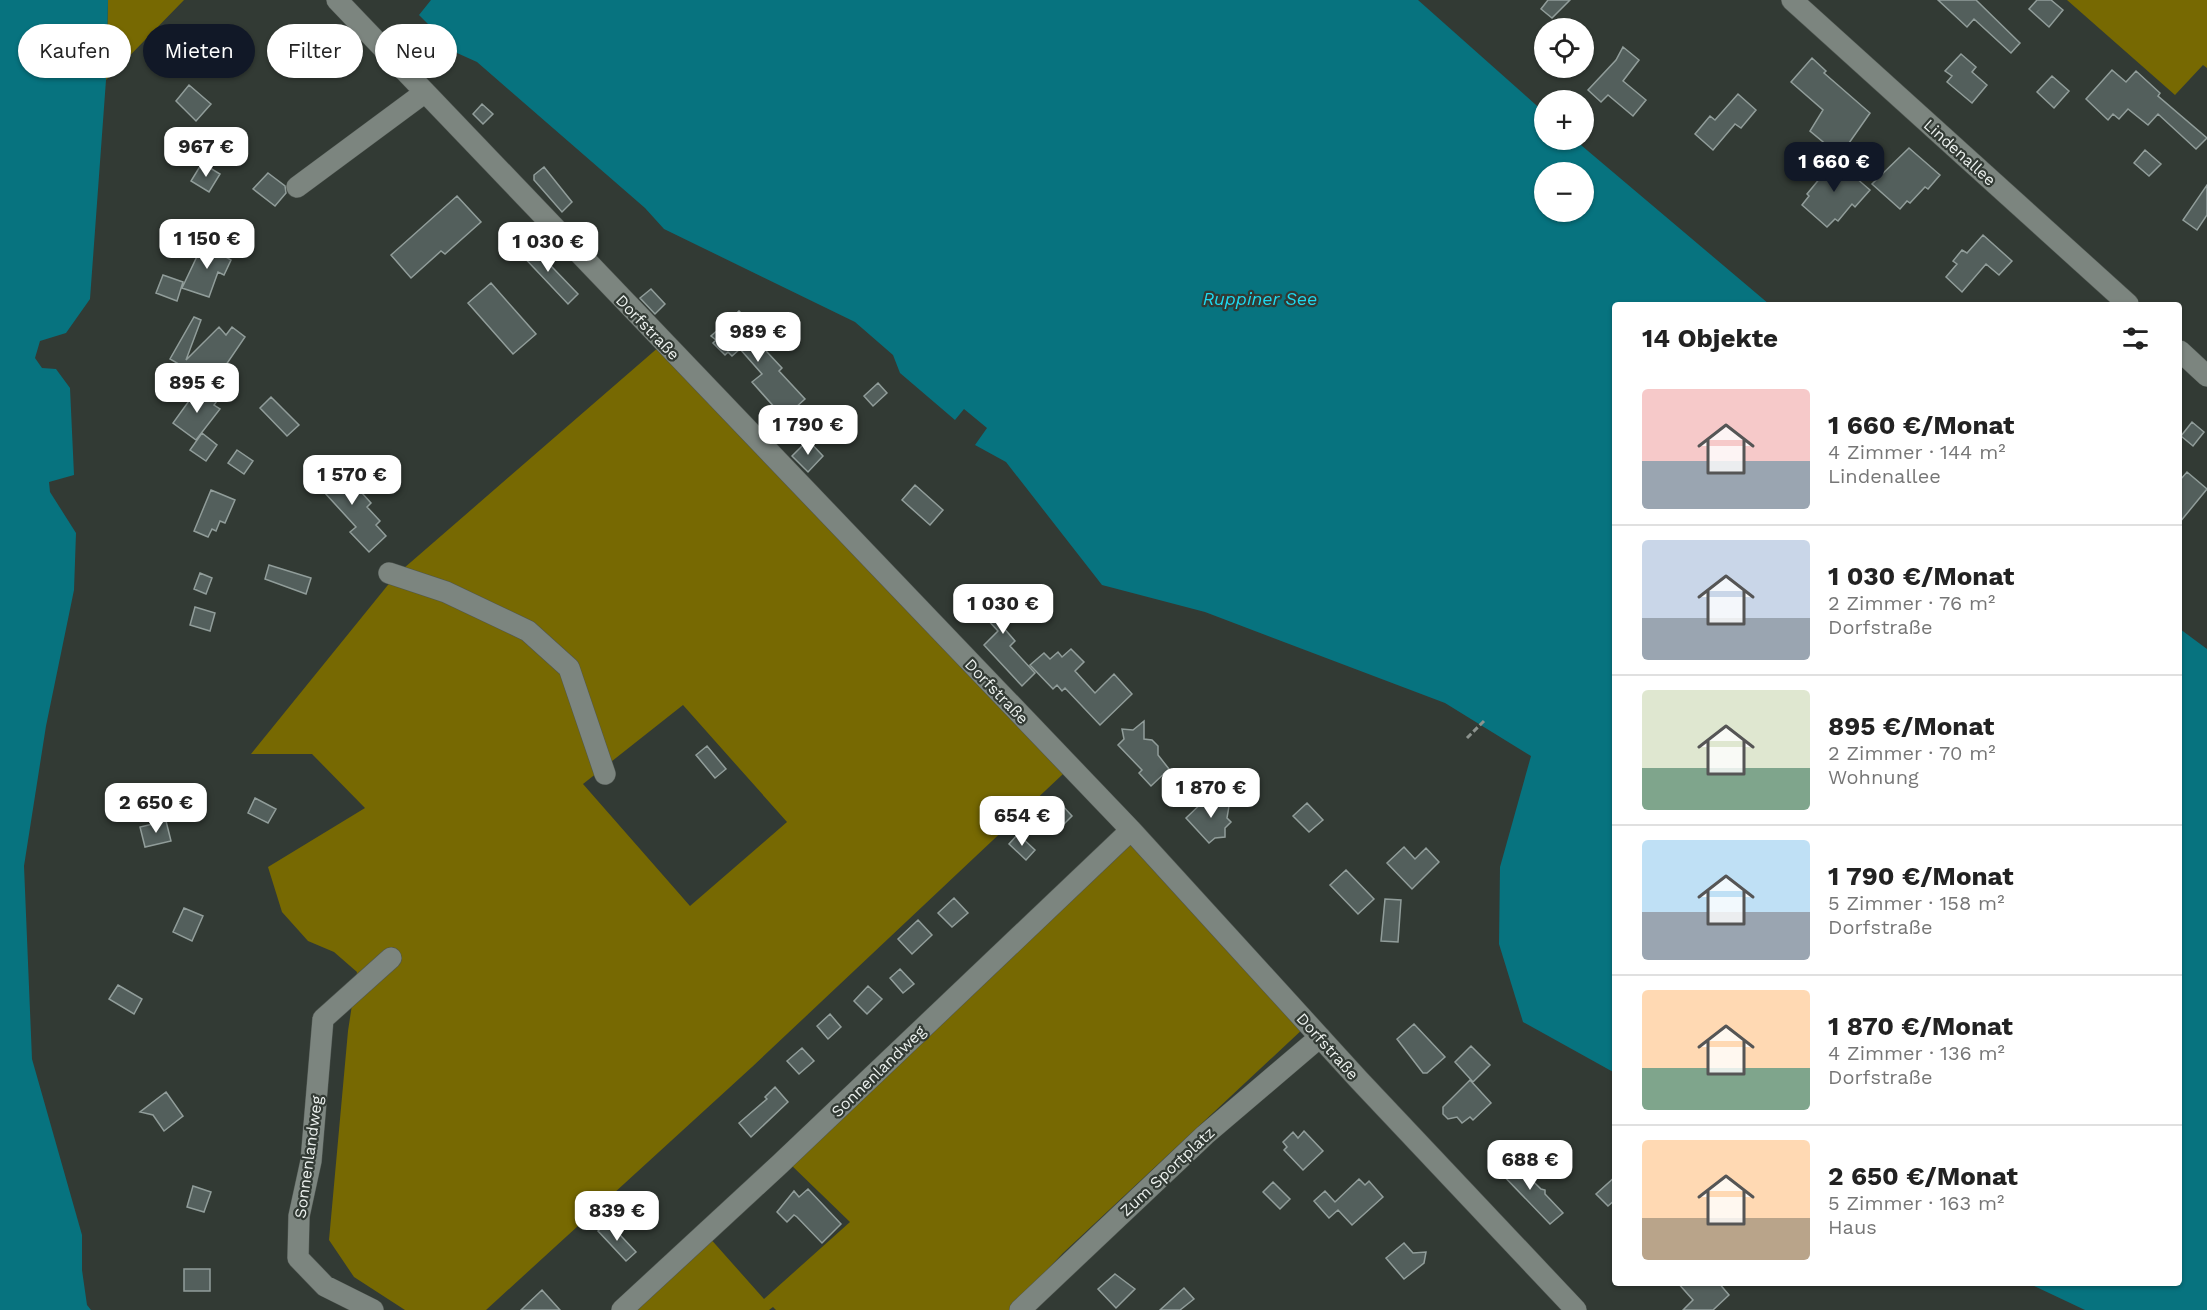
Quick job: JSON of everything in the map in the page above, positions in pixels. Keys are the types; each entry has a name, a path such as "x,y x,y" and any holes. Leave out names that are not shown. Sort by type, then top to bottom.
{"street":[{"name":"Dorfstraße","path":"337,0 1131,830 1320,1037 1576,1310"},
{"name":"Lindenallee","path":"1792,0 2126,302"},
{"path":"297,187 424,93"},
{"path":"2182,353 2207,376"},
{"path":"389,573 446,592 528,631 569,668 605,774"},
{"name":"Sonnenlandweg","path":"622,1310 780,1164 1131,830"},
{"name":"Sonnenlandweg","path":"373,1310 325,1286 298,1258 298,1216 311,1161 324,1019 391,958"},
{"name":"Zum Sportplatz","path":"1020,1310 1205,1135 1320,1037"}],"path":[{"path":"1467,738 1486,719"}],"shaded area":[{"path":"108,0 184,0 161,24 143,24 143,42 131,54 131,24 107,24"},
{"path":"2067,0 2207,0 2207,68 2203,65 2175,95"},
{"path":"660,346 1063,774 752,1067 486,1310 405,1310 354,1277 329,1240 348,1031 357,972 334,952 308,941 282,912 268,867 365,808 312,754 251,754 396,575","holes":["683,705 787,822 690,906 583,784"]},
{"path":"1131,833 1305,1027 1063,1253 1009,1310 776,1310 773,1307 769,1310 629,1310 708,1236 764,1299 850,1222 788,1162"}],"water":[{"path":"0,0 108,0 107,24 18,24 18,78 106,78 90,299 66,333 40,341 35,358 42,368 56,369 70,388 74,475 49,482 50,492 76,533 74,590 46,726 24,866 32,1059 82,1235 82,1270 87,1305 91,1310 0,1310"},
{"name":"Ruppiner See","path":"431,0 1418,0 1534,103 1534,150 1587,150 1767,302 1612,302 1612,1071 1523,1022 1499,944 1500,867 1531,756 1445,703 1205,612 1102,585 1006,462 975,445 987,428 964,409 955,420 900,373 893,355 855,322 664,229 645,208 477,62 457,53 457,24 428,24 419,15"},
{"path":"2182,630 2207,649 2207,1310 2085,1310 2034,1286 2182,1286"}],"building":[{"path":"1548,0 1570,0 1552,18 1541,9"},
{"path":"1938,0 1976,0 2020,43 2011,53 1974,19 1967,27"},
{"path":"2037,0 2051,0 2063,10 2049,27 2029,9"},
{"path":"1623,47 1639,60 1623,81 1646,100 1633,116 1608,95 1601,102 1594,96 1594,90 1588,90 1616,60"},
{"path":"1961,54 1976,67 1972,72 1987,85 1972,103 1947,82 1952,76 1945,71"},
{"path":"1812,58 1826,71 1824,73 1870,113 1840,156 1810,131 1823,110 1791,82"},
{"path":"2112,70 2126,82 2136,71 2160,93 2158,96 2207,138 2196,149 2158,114 2148,125 2128,109 2119,119 2113,114 2108,120 2086,99"},
{"path":"2052,76 2069,91 2054,108 2037,92"},
{"path":"189,85 211,104 196,121 176,101"},
{"path":"1738,94 1756,110 1741,128 1735,124 1713,150 1695,134 1710,116 1715,120"},
{"path":"482,104 493,114 483,124 473,114"},
{"path":"1909,148 1940,175 1928,189 1925,187 1910,203 1907,201 1900,209 1872,184"},
{"path":"2145,150 2161,164 2149,176 2134,163"},
{"path":"1833,158 1870,190 1855,207 1852,204 1838,221 1835,219 1827,227 1802,205 1809,196 1807,194 1821,177 1818,174"},
{"path":"202,163 220,174 209,192 191,181"},
{"path":"544,167 572,202 562,212 534,180 534,175"},
{"path":"268,173 285,186 286,193 275,206 253,189"},
{"path":"2207,185 2207,215 2197,230 2183,220"},
{"path":"457,196 481,222 445,254 441,251 411,278 391,255"},
{"path":"1983,235 2012,261 1999,275 1986,264 1962,292 1946,277 1957,264 1953,261 1962,250 1967,253"},
{"path":"528,242 578,294 568,304 519,252"},
{"path":"227,247 224,256 231,260 224,275 218,272 209,297 182,288 201,248"},
{"path":"163,275 183,282 177,301 156,293"},
{"path":"491,283 536,334 513,354 468,303"},
{"path":"651,289 665,304 655,314 640,298"},
{"path":"739,311 758,330 752,336 782,368 779,371 805,399 784,418 752,382 762,374 740,349 732,356 728,352 725,355 713,343 716,340 711,336"},
{"path":"194,317 201,320 186,360 219,327 226,335 232,327 245,337 213,384 170,359"},
{"path":"878,383 887,393 873,406 864,396"},
{"path":"199,387 217,401 214,405 220,409 196,440 173,423"},
{"path":"271,397 299,425 287,436 260,408"},
{"path":"2192,422 2204,432 2193,446 2182,435"},
{"path":"202,433 217,445 206,461 190,450"},
{"path":"808,440 823,456 808,472 792,456"},
{"path":"237,450 253,461 244,474 228,463"},
{"path":"334,462 371,503 367,507 380,521 376,525 386,536 369,552 350,532 356,527 314,481"},
{"path":"2187,472 2207,489 2182,520 2182,478"},
{"path":"915,485 943,510 930,525 902,500"},
{"path":"211,490 235,500 225,523 220,521 216,531 212,529 208,537 194,531"},
{"path":"269,565 311,578 306,594 265,579"},
{"path":"200,573 212,578 206,594 194,589"},
{"path":"993,587 1018,614 1003,627 1015,641 1010,646 1035,673 1022,686 984,645 998,631 974,605"},
{"path":"195,607 215,613 210,631 190,625"},
{"path":"1071,649 1084,662 1075,671 1095,693 1114,674 1132,694 1100,725 1065,688 1062,691 1057,685 1053,689 1030,665 1044,653 1050,659 1058,652 1062,657"},
{"path":"1144,721 1144,739 1152,740 1158,746 1158,755 1169,769 1151,786 1139,773 1142,770 1118,745 1124,739 1122,729 1133,730"},
{"path":"707,746 726,769 715,778 696,755"},
{"path":"1208,797 1212,802 1224,801 1229,806 1227,818 1231,822 1225,828 1225,837 1215,838 1209,843 1186,818"},
{"path":"255,798 276,809 268,823 248,813"},
{"path":"1060,803 1072,816 1060,828 1047,816"},
{"path":"1307,803 1323,820 1309,832 1293,816"},
{"path":"166,821 171,841 145,847 140,827"},
{"path":"1018,834 1035,850 1026,860 1009,844"},
{"path":"1404,847 1415,859 1426,848 1439,862 1412,889 1387,863"},
{"path":"1346,870 1374,899 1358,914 1330,885"},
{"path":"954,898 968,913 952,927 938,913"},
{"path":"1385,899 1401,900 1398,942 1381,941"},
{"path":"184,908 203,916 192,941 173,932"},
{"path":"918,920 932,935 912,954 898,939"},
{"path":"900,969 914,984 903,993 890,978"},
{"path":"118,985 142,999 134,1014 109,999"},
{"path":"868,986 882,999 867,1014 854,1001"},
{"path":"830,1014 841,1027 828,1039 817,1026"},
{"path":"1414,1024 1445,1057 1427,1073 1423,1073 1397,1039"},
{"path":"1471,1046 1490,1065 1473,1082 1455,1062"},
{"path":"802,1048 814,1061 799,1074 787,1061"},
{"path":"1470,1080 1491,1103 1473,1120 1470,1117 1462,1123 1457,1117 1448,1119 1443,1114 1443,1107"},
{"path":"775,1087 788,1102 751,1137 739,1123 767,1099 765,1097"},
{"path":"166,1092 183,1116 164,1131 153,1115 140,1112"},
{"path":"1304,1131 1323,1151 1303,1170 1284,1150 1287,1147 1283,1142 1293,1132 1298,1138"},
{"path":"1509,1158 1541,1189 1545,1190 1545,1194 1563,1213 1550,1224 1497,1169"},
{"path":"1359,1179 1365,1185 1369,1181 1383,1197 1352,1225 1338,1210 1329,1218 1314,1201 1325,1191 1335,1202"},
{"path":"1612,1180 1612,1202 1608,1206 1596,1194"},
{"path":"1273,1182 1290,1199 1280,1209 1263,1192"},
{"path":"193,1186 211,1192 204,1212 187,1207"},
{"path":"808,1189 841,1224 822,1243 797,1217 794,1215 787,1222 777,1212 794,1191 799,1197"},
{"path":"608,1222 636,1252 626,1261 598,1231"},
{"path":"1404,1243 1413,1253 1426,1252 1424,1263 1404,1279 1386,1258"},
{"path":"184,1269 210,1269 210,1291 184,1291"},
{"path":"1115,1274 1135,1289 1116,1308 1098,1289"},
{"path":"1681,1286 1721,1286 1729,1295 1713,1310 1683,1310 1693,1300"},
{"path":"1184,1288 1194,1299 1180,1310 1160,1310"},
{"path":"542,1290 560,1310 521,1310"}]}
